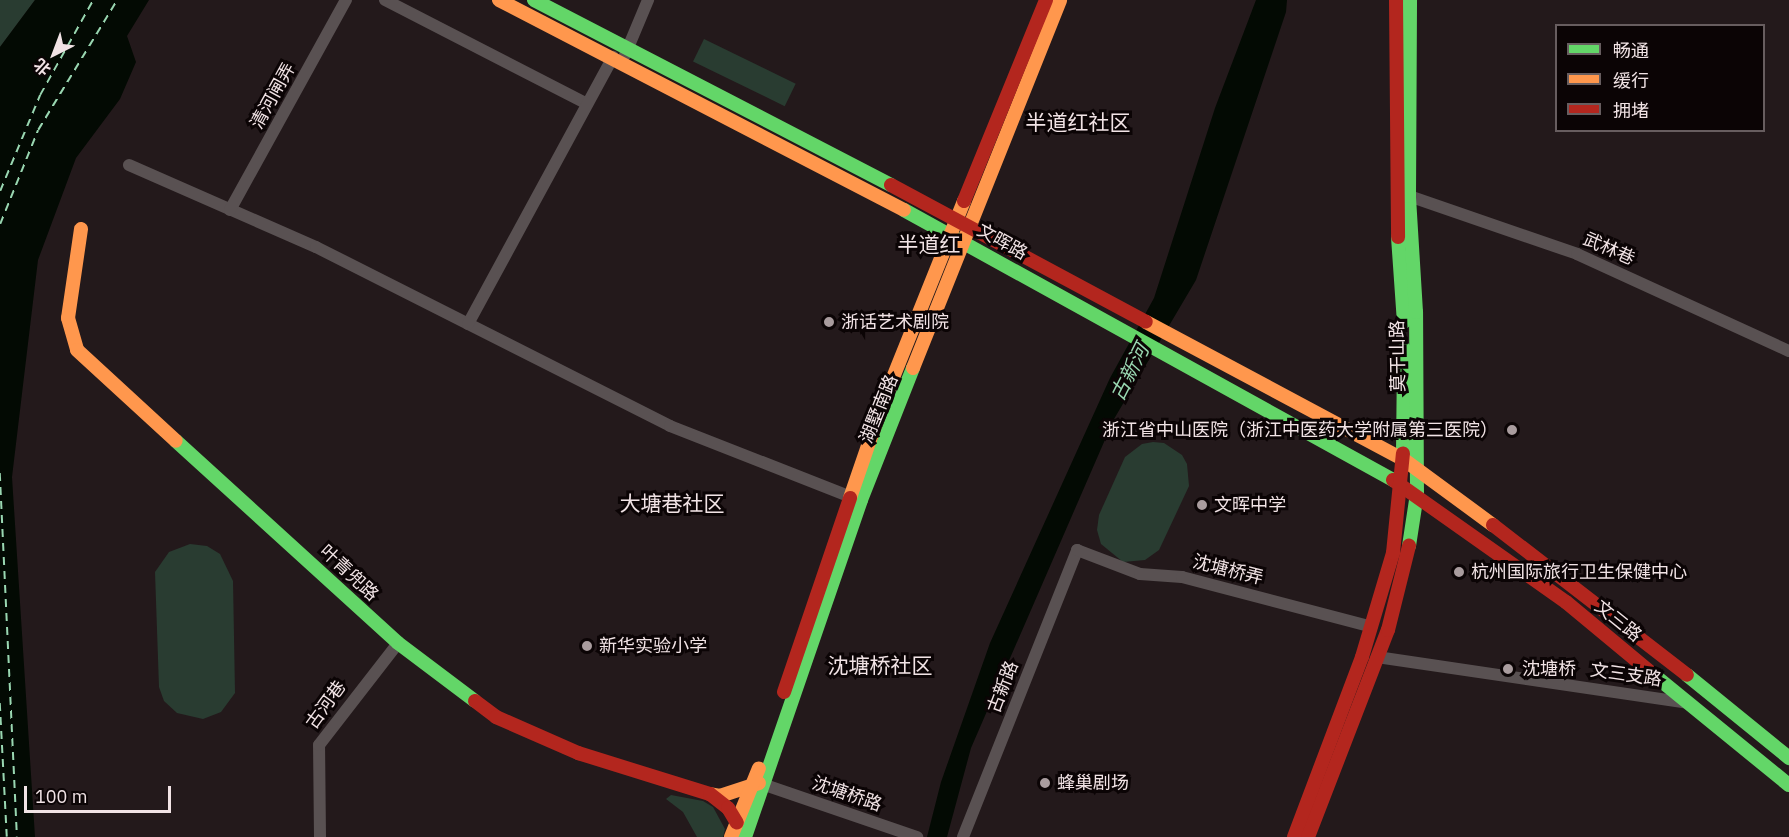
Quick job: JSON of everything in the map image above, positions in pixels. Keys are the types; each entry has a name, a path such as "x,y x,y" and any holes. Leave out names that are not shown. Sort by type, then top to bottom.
{"main road":[{"name":"文晖路","path":"499,0 617,59 951,235 1418,494"},
{"name":"文晖路","path":"534,0 957,219 1419,469"},
{"name":"湖墅南路","path":"745,837 849,496 957,219 1046,0"},
{"name":"湖墅南路","path":"731,837 760,783 861,500 972,227 1060,0"},
{"name":"莫干山路","path":"1294,837 1372,627 1393,553 1403,459 1405,334 1395,196 1396,0"},
{"name":"莫干山路","path":"1308,837 1377,657 1408,556 1418,494 1409,196 1410,0"},
{"name":"叶青兜路","path":"81,229 68,318 77,350 398,643 496,717 578,753 710,794 728,808 737,823"},
{"name":"文三路","path":"1419,469 1579,588 1789,758"},
{"name":"文三路","path":"1418,494 1566,602 1692,703 1789,785"},
{"path":"710,794 729,794 760,783"}],"street":[{"name":"清河闸弄","path":"230,210 346,0"},
{"path":"386,0 587,104"},
{"path":"468,324 587,104 617,59 628,48 648,0"},
{"path":"129,165 316,247 670,426 849,496"},
{"name":"武林巷","path":"1409,196 1577,254 1789,351"},
{"name":"沈塘桥弄","path":"1077,550 1140,574 1182,577 1372,627"},
{"name":"古新路","path":"963,837 1077,550"},
{"name":"古河巷","path":"320,837 319,746 398,643"},
{"name":"文三支路","path":"1377,657 1692,703"},
{"name":"沈塘桥路","path":"760,783 917,837"}],"green space":[{"path":"0,0 35,0 0,47"},
{"path":"704,39 796,84 785,106 693,61"},
{"path":"1164,443 1182,455 1187,464 1189,486 1159,550 1145,560 1123,562 1101,544 1097,530 1099,515 1125,457 1142,444"},
{"path":"190,544 207,546 220,554 233,581 235,693 221,712 203,719 177,713 164,701 159,687 155,572 169,552"},
{"path":"671,795 703,801 713,807 725,829 723,837 697,837 683,812 666,799"}],"water":[{"path":"35,0 149,0 127,36 136,62 120,99 76,158 38,260 12,477 35,837 0,837 0,47"},
{"name":"古新河","path":"1256,0 1287,0 1286,12 1196,280 1114,419 971,748 947,837 927,837 941,782 990,643 1110,378 1154,298 1215,108"}],"ferry route":[{"path":"0,191 40,95 93,0"},
{"path":"0,224 38,130 117,0"},
{"path":"0,473 17,837"},
{"path":"0,703 7,837"}],"traffic: fast":[{"path":"534,0 891,185"},
{"path":"1409,546 1417,494 1416,312 1409,196 1410,0"},
{"path":"904,210 1393,480"},
{"path":"1398,237 1404,322"},
{"path":"1403,453 1404,349"},
{"path":"745,837 861,500 913,368"},
{"path":"176,441 398,643 475,701"},
{"path":"1654,675 1789,785"},
{"path":"1687,675 1789,758"}],"traffic: slow":[{"path":"499,0 904,210"},
{"path":"913,368 1060,0"},
{"path":"850,498 882,405 964,201"},
{"path":"81,229 68,318 77,350 176,441"},
{"path":"1146,322 1403,459 1493,525"},
{"path":"731,837 759,768"},
{"path":"710,794 720,796 759,783"}],"traffic: jam":[{"path":"964,201 1046,0"},
{"path":"1396,0 1398,237"},
{"path":"891,185 1146,322"},
{"path":"1294,837 1362,657 1393,553 1403,453"},
{"path":"1393,480 1566,602 1654,675"},
{"path":"784,692 850,498"},
{"path":"1493,525 1687,675"},
{"path":"1308,837 1388,630 1409,546"},
{"path":"475,701 496,717 578,753 710,794 728,808 737,823"}],"place":[{"name":"浙话艺术剧院","path":"829,322"},
{"name":"浙江省中山医院（浙江中医药大学附属第三医院）","path":"1512,430"},
{"name":"文晖中学","path":"1202,505"},
{"name":"杭州国际旅行卫生保健中心","path":"1459,572"},
{"name":"新华实验小学","path":"587,646"},
{"name":"沈塘桥","path":"1508,669"},
{"name":"蜂巢剧场","path":"1045,783"}],"district":[{"name":"半道红社区","path":"1078,122"},
{"name":"半道红","path":"929,244"},
{"name":"大塘巷社区","path":"672,503"},
{"name":"沈塘桥社区","path":"880,665"}]}
